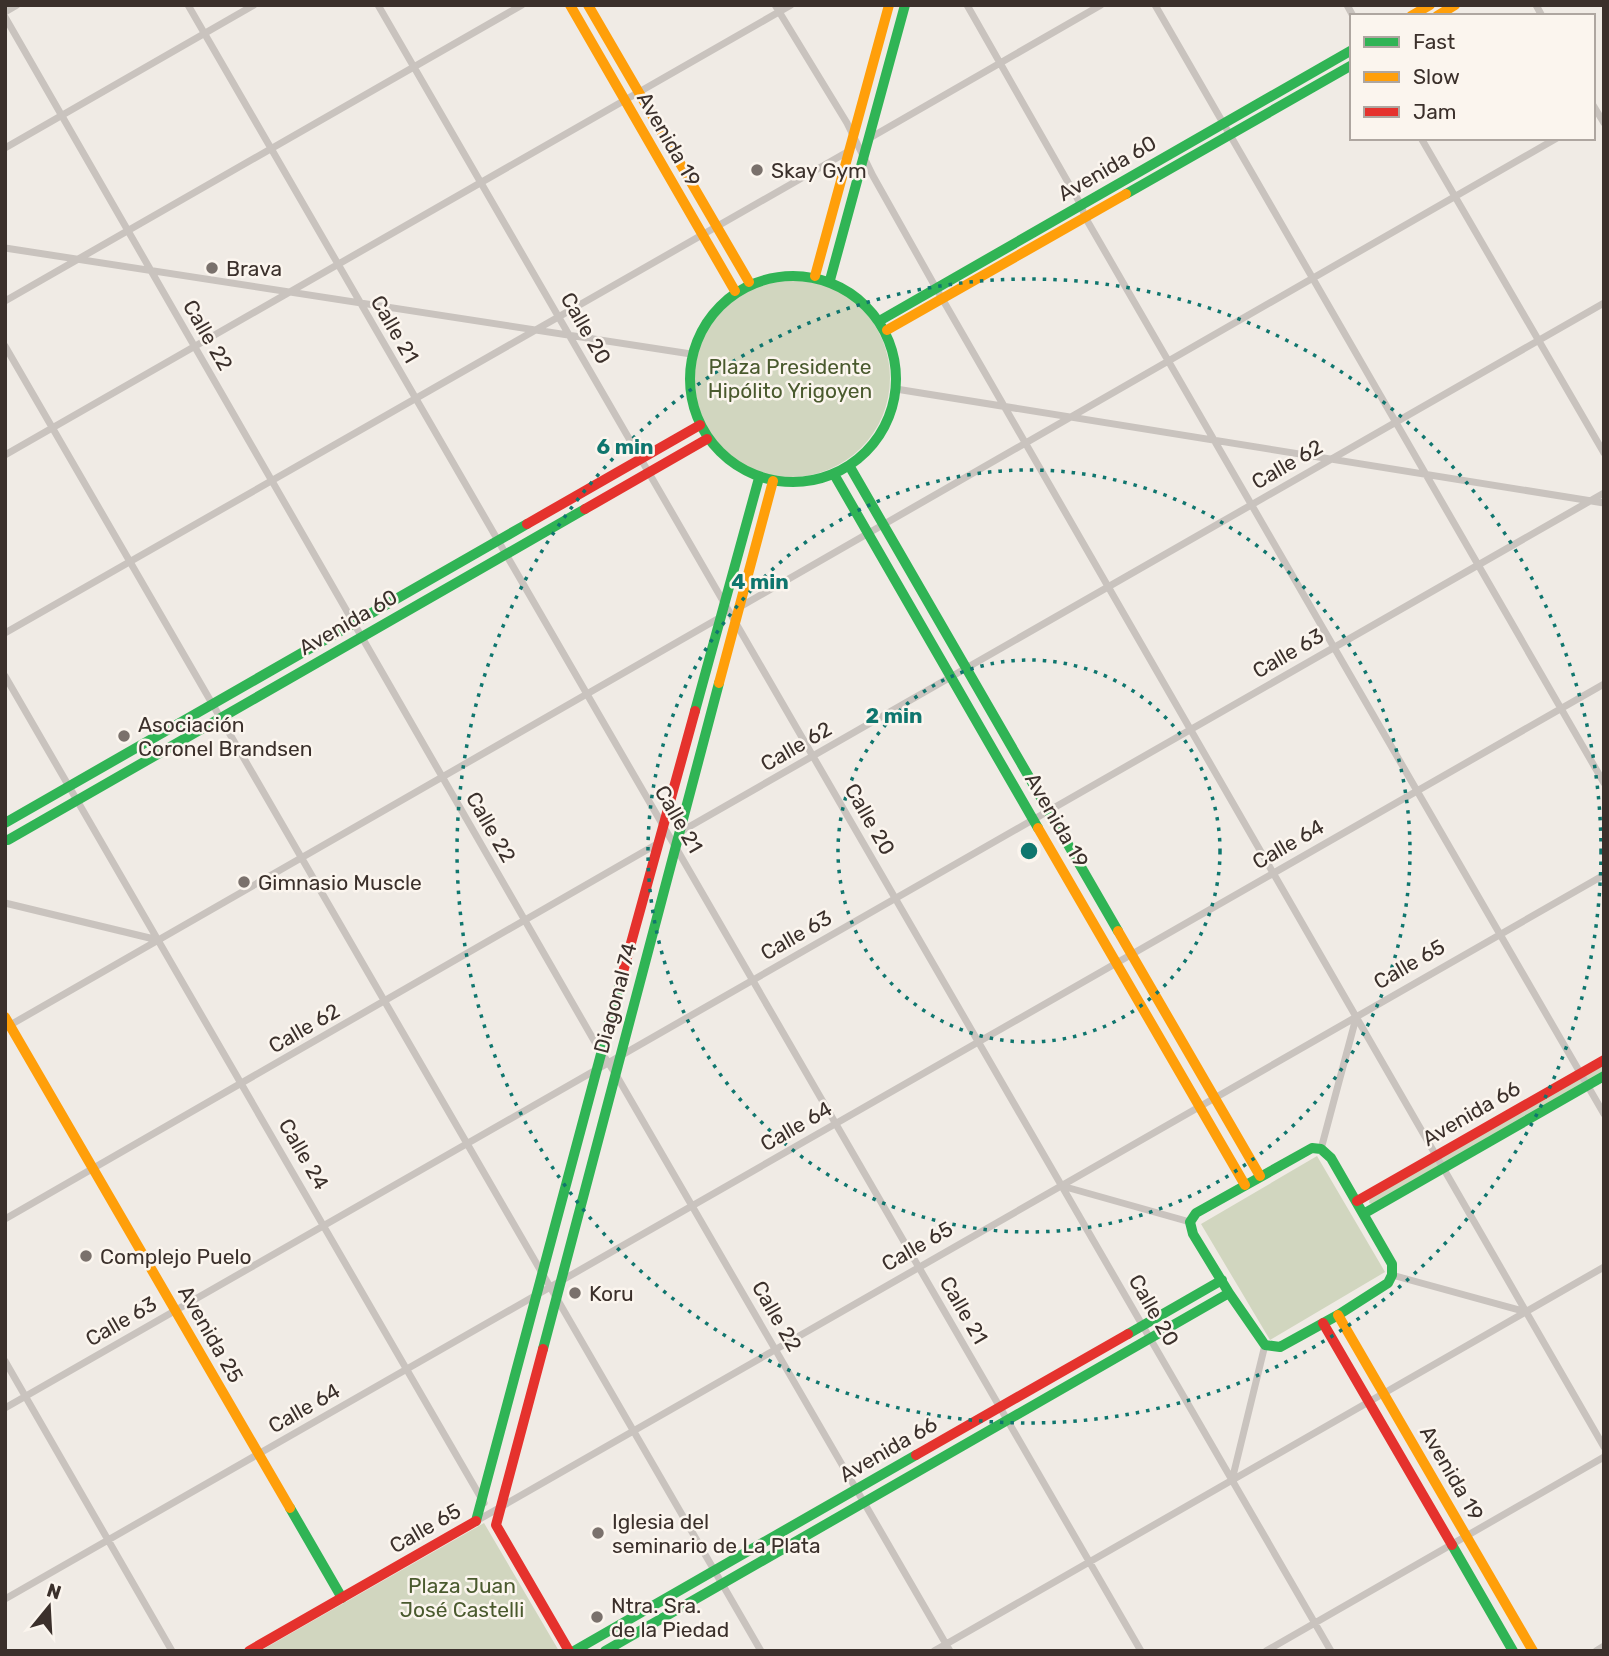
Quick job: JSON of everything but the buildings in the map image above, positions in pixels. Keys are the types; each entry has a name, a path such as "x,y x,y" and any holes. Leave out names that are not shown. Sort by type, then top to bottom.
{"main road":[{"name":"Avenida 19","path":"570,5 736,292"},
{"name":"Avenida 19","path":"588,5 748,282"},
{"path":"815,276 854,144 888,5"},
{"path":"830,280 905,5"},
{"path":"1414,14 1430,5"},
{"name":"Avenida 60","path":"881,320 1350,51"},
{"name":"Avenida 60","path":"887,330 1350,66"},
{"path":"815,276 830,280 856,297 881,320 887,330 894,348 897,368 888,416 874,442 850,467 835,475 811,483 759,478 730,462 707,439 699,425 689,390 691,354 708,321 748,282 815,276"},
{"name":"Avenida 60","path":"5,822 699,425"},
{"name":"Avenida 60","path":"6,842 707,439"},
{"name":"Avenida 19","path":"850,467 1260,1176"},
{"name":"Avenida 19","path":"835,475 1245,1185"},
{"name":"Diagonal 74","path":"496,1525 555,1288 620,1056 675,839 730,613 759,478"},
{"name":"Diagonal 74","path":"478,1520 663,827 773,481"},
{"name":"Avenida 25","path":"7,1023 342,1598"},
{"name":"Avenida 66","path":"1357,1201 1604,1060"},
{"name":"Avenida 66","path":"1365,1213 1604,1076"},
{"path":"1312,1148 1321,1149 1332,1158 1365,1213 1392,1264 1392,1275 1388,1283 1280,1347 1265,1345 1193,1234 1190,1222 1196,1213 1260,1176 1312,1148"},
{"name":"Avenida 66","path":"572,1651 1222,1280"},
{"name":"Avenida 66","path":"605,1651 1229,1293"},
{"name":"Avenida 19","path":"1338,1315 1532,1651"},
{"name":"Avenida 19","path":"1323,1323 1513,1651"},
{"name":"Calle 65","path":"249,1651 478,1520"},
{"name":"Calle 24","path":"496,1525 572,1651"}],"street":[{"path":"5,12 17,5"},
{"name":"Calle 21","path":"188,5 663,827 675,839 752,980 1141,1651"},
{"path":"5,148 254,5"},
{"name":"Calle 20","path":"378,5 1331,1651"},
{"path":"5,301 522,5"},
{"path":"5,455 293,293 639,93 777,9 791,5"},
{"path":"967,5 1081,205 1085,218 1604,1114"},
{"path":"5,633 716,226 854,144 869,139 1101,5"},
{"path":"1155,5 1604,783"},
{"path":"777,9 1604,1447"},
{"name":"Calle 22","path":"5,18 525,921 693,1205 948,1647"},
{"path":"1599,115 1604,123"},
{"path":"1422,140 1604,453"},
{"path":"7,1023 302,858 1554,140"},
{"path":"5,248 691,354"},
{"name":"Calle 62","path":"5,1219 659,844 675,839 813,756 1604,303"},
{"path":"5,346 543,1275 555,1288 633,1431 761,1651"},
{"path":"895,388 1604,503"},
{"name":"Calle 63","path":"5,1408 1604,493"},
{"name":"Calle 24","path":"5,676 496,1525"},
{"name":"Calle 64","path":"5,1599 538,1294 555,1288 693,1205 1604,684"},
{"name":"Calle 65","path":"478,1520 1604,875"},
{"path":"5,903 158,940"},
{"path":"1321,1149 1356,1017"},
{"path":"1062,1185 1190,1222"},
{"path":"934,1651 948,1647 1090,1562 1604,1267"},
{"path":"1392,1275 1526,1312"},
{"path":"1232,1480 1265,1345"},
{"path":"5,1361 173,1651"},
{"path":"1266,1651 1604,1457"},
{"path":"1596,1651 1604,1646"}],"green space":[{"name":"Plaza Presidente Hipólito Yrigoyen","path":"791,279 829,287 861,308 882,340 890,378 882,416 861,448 829,469 791,477 753,469 721,448 700,416 692,378 700,340 721,308 753,287"},
{"path":"1604,1064 1604,1073 1375,1205 1369,1203 1370,1197"},
{"path":"1317,1156 1385,1272 1270,1340 1201,1224"},
{"name":"Plaza Juan José Castelli","path":"484,1523 559,1651 260,1651"}],"traffic: fast":[{"path":"830,280 905,5"},
{"path":"881,320 1350,51"},
{"path":"1126,194 1350,66"},
{"path":"793,276 813,277 833,283 866,306 889,339 895,359 896,379 895,399 889,419 866,452 833,475 813,481 793,482 773,481 753,475 720,452 697,419 691,399 690,379 691,359 697,339 720,306 753,283 773,277 793,276"},
{"path":"850,467 1118,931"},
{"path":"835,476 1038,828"},
{"path":"695,711 759,478"},
{"path":"8,840 585,509"},
{"path":"5,823 527,524"},
{"path":"543,1349 719,683"},
{"path":"476,1521 620,983"},
{"path":"1365,1213 1604,1076"},
{"path":"1312,1148 1321,1149 1331,1158 1392,1264 1392,1275 1388,1283 1280,1347 1265,1345 1193,1234 1190,1222 1196,1213 1312,1148"},
{"path":"1128,1334 1222,1280"},
{"path":"605,1651 1229,1293"},
{"path":"574,1651 916,1455"},
{"path":"290,1508 342,1598"},
{"path":"1452,1545 1513,1651"}],"traffic: slow":[{"path":"570,5 735,291"},
{"path":"588,5 749,282"},
{"path":"815,276 889,5"},
{"path":"1414,14 1430,5"},
{"path":"1440,14 1455,5"},
{"path":"887,330 1126,194"},
{"path":"719,683 773,481"},
{"path":"1038,828 1245,1185"},
{"path":"1118,931 1260,1176"},
{"path":"5,1017 290,1508"},
{"path":"1338,1315 1533,1651"}],"traffic: jam":[{"path":"527,524 700,425"},
{"path":"585,509 707,439"},
{"path":"620,983 695,711"},
{"path":"1357,1201 1604,1060"},
{"path":"1323,1323 1452,1545"},
{"path":"916,1455 1128,1334"},
{"path":"543,1349 496,1525 569,1651"},
{"path":"249,1651 476,1521"}],"place":[{"name":"Skay Gym","path":"757,170"},
{"name":"Brava","path":"212,268"},
{"name":"Asociación Coronel Brandsen","path":"124,736"},
{"name":"Gimnasio Muscle","path":"244,882"},
{"name":"Complejo Puelo","path":"86,1256"},
{"name":"Koru","path":"575,1293"},
{"name":"Iglesia del seminario de La Plata","path":"598,1533"},
{"name":"Ntra. Sra. de la Piedad","path":"597,1617"}]}
